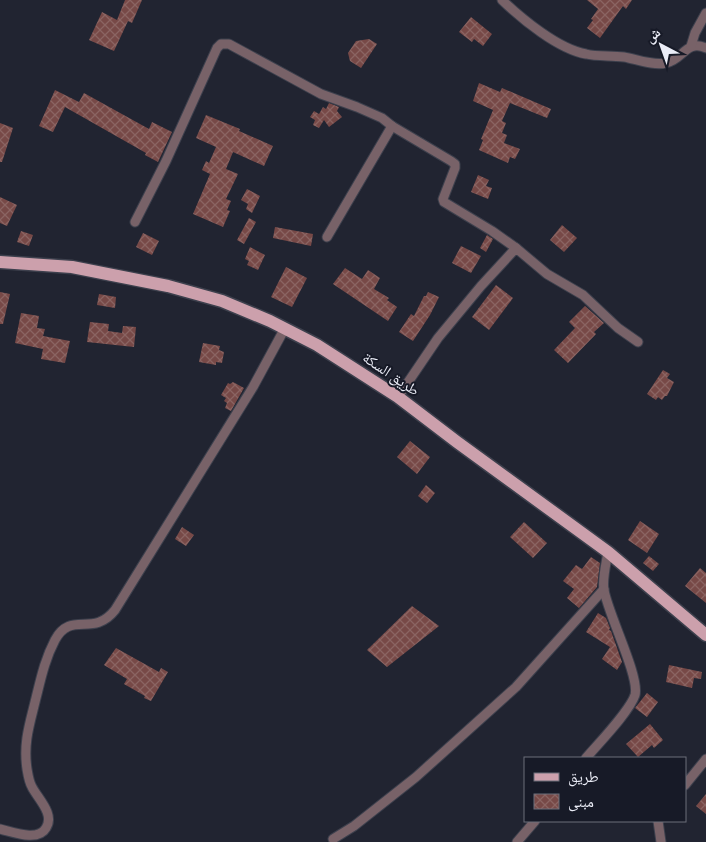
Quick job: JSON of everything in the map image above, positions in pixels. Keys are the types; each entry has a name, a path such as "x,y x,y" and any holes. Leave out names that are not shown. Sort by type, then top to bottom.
{"main road":[{"name":"طريق السكة","path":"0,262 72,267 168,286 222,301 285,328 317,345 398,397 456,442 608,552 706,635"}],"street":[{"path":"502,0 530,24 565,46 584,54 618,56 660,64 667,63 691,46 696,45 706,48"},
{"path":"691,46 695,33 706,13"},
{"path":"135,222 166,162 217,48 222,44 229,44 331,99 357,107 382,118 455,164 442,199 444,202 492,231 547,274 583,295 618,328 638,342"},
{"path":"327,237 392,126"},
{"path":"398,397 438,338 481,286 516,248"},
{"path":"0,829 36,835 43,832 48,824 48,815 31,786 28,777 25,747 26,734 40,678 54,641 65,628 74,624 99,623 108,618 115,610 253,387 285,328"},
{"path":"587,757 631,704 636,690 634,676 613,622 604,589 608,552"},
{"path":"333,839 354,826 416,777 516,687 604,589"},
{"path":"686,784 706,759"},
{"path":"517,842 534,822"},
{"path":"658,822 661,842"}],"building":[{"path":"125,0 142,0 132,23 128,21 114,51 89,40 102,12 117,20"},
{"path":"587,0 632,0 626,9 623,6 600,38 587,28 598,9"},
{"path":"471,17 492,34 483,46 474,39 472,42 459,32"},
{"path":"369,39 377,44 361,68 350,61 348,53 356,41"},
{"path":"479,83 500,92 502,88 551,109 547,118 510,103 502,121 506,123 502,133 507,135 504,143 520,149 515,159 510,157 508,163 479,150 483,140 481,139 493,110 473,101"},
{"path":"55,90 79,102 84,93 149,129 152,122 172,132 158,162 145,155 146,153 65,107 53,132 39,126"},
{"path":"329,103 339,107 337,111 342,117 329,127 324,120 319,128 313,125 315,120 310,117 314,111 319,114 323,107 326,109"},
{"path":"206,115 240,129 239,131 273,146 264,166 233,152 226,169 238,174 226,199 231,201 227,210 230,211 223,227 193,214 210,174 202,170 206,161 209,163 216,147 196,138"},
{"path":"0,123 13,128 2,162 0,162"},
{"path":"478,175 489,180 486,186 492,188 488,199 471,192"},
{"path":"247,189 260,196 252,213 246,209 248,204 241,200"},
{"path":"0,197 17,205 7,226 0,223"},
{"path":"249,218 256,222 244,244 237,240"},
{"path":"562,225 577,238 564,252 550,240"},
{"path":"275,227 313,234 311,246 273,238"},
{"path":"21,231 33,235 29,246 17,242"},
{"path":"143,233 159,241 152,255 136,247"},
{"path":"487,235 493,239 486,252 480,248"},
{"path":"461,246 481,256 471,273 452,263"},
{"path":"250,247 265,255 258,270 247,265 249,261 245,259"},
{"path":"286,267 307,278 292,307 271,297"},
{"path":"345,268 362,279 368,270 380,278 374,289 389,298 387,300 397,307 388,321 333,284"},
{"path":"496,285 513,298 489,330 472,317"},
{"path":"0,292 10,294 3,324 0,324"},
{"path":"428,292 439,297 413,341 399,332 411,314 414,316"},
{"path":"99,294 116,297 115,308 97,305"},
{"path":"585,306 604,323 568,363 554,350 575,328 569,322"},
{"path":"21,313 39,316 37,328 45,329 43,336 70,341 65,363 41,359 43,349 15,343"},
{"path":"90,322 109,324 108,331 122,333 123,326 136,327 134,347 87,342"},
{"path":"203,343 220,346 219,350 224,352 222,363 216,362 216,365 199,362"},
{"path":"663,370 670,374 667,378 674,382 667,396 662,400 658,397 656,400 647,394"},
{"path":"233,382 244,388 231,411 225,408 227,403 224,401 226,398 221,395 228,383"},
{"path":"410,441 430,457 417,474 397,457"},
{"path":"426,485 435,493 427,503 418,496"},
{"path":"640,521 659,534 647,553 628,540"},
{"path":"524,522 547,543 533,558 510,537"},
{"path":"182,527 194,535 186,546 175,539"},
{"path":"649,556 659,564 653,571 643,563"},
{"path":"591,557 600,563 597,587 579,608 567,598 574,589 563,581 576,565 582,569"},
{"path":"700,568 706,573 706,603 685,586"},
{"path":"412,606 439,626 387,667 367,650"},
{"path":"598,613 606,618 622,662 617,670 602,659 610,647 586,632"},
{"path":"116,648 159,672 161,668 168,672 151,701 124,684 127,679 104,665"},
{"path":"669,665 702,672 701,679 694,678 692,688 666,682"},
{"path":"647,693 658,702 647,717 635,708"},
{"path":"650,724 663,740 654,748 652,745 638,757 626,744"},
{"path":"706,794 706,814 696,806"}]}
